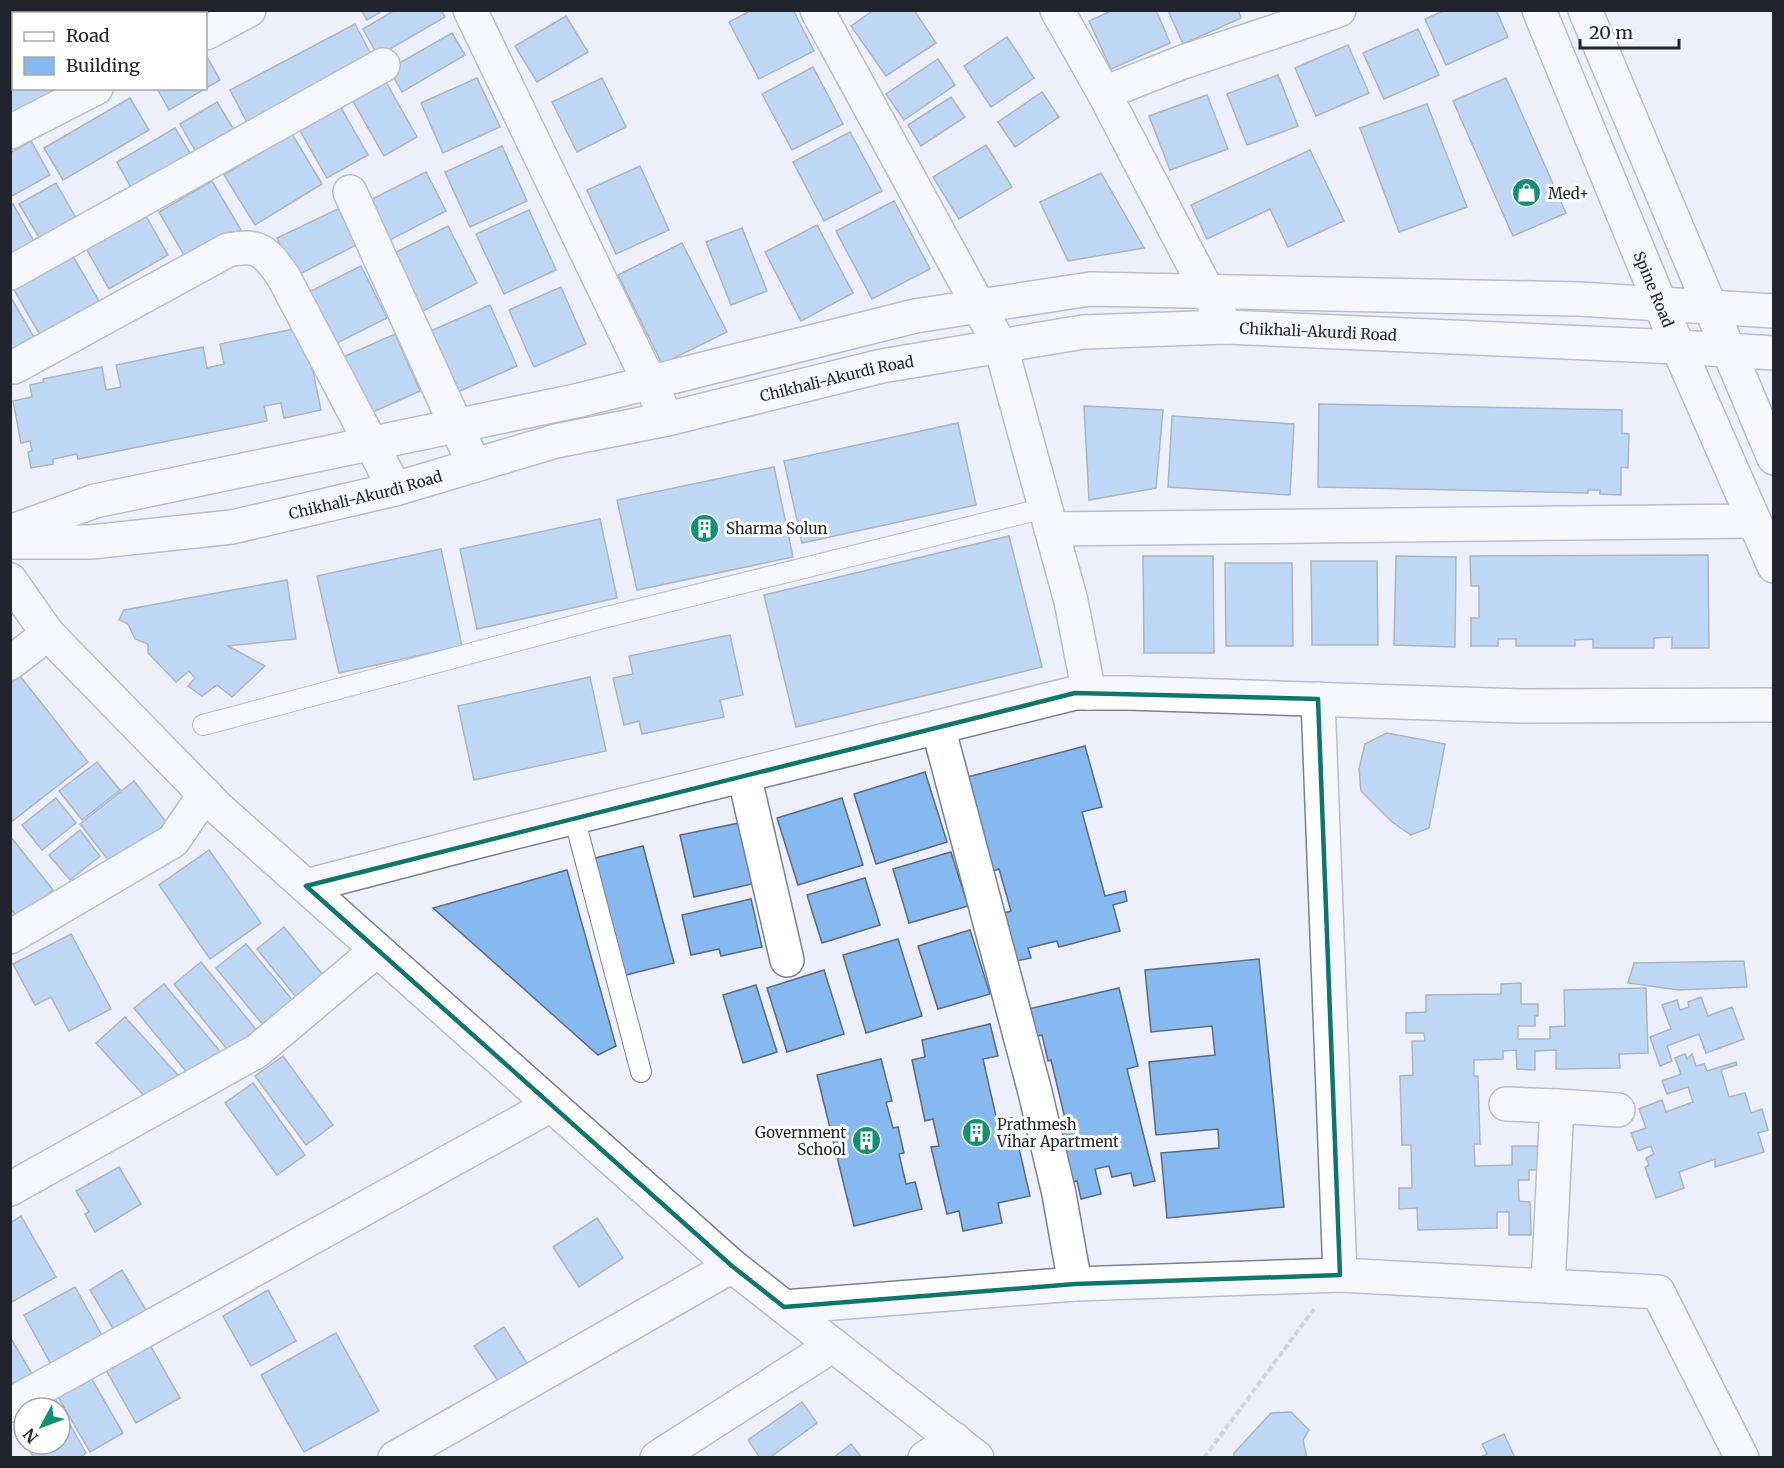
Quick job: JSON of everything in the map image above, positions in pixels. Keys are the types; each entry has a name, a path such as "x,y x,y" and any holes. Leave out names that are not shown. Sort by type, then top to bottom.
{"street":[{"path":"207,32 249,10"},
{"path":"817,10 1001,347 1071,601 1089,693"},
{"path":"1057,10 1104,93 1227,327"},
{"path":"1104,93 1183,62 1340,10"},
{"name":"Spine Road","path":"1539,10 1678,347 1773,566"},
{"path":"1585,10 1773,458"},
{"path":"478,13 667,419"},
{"path":"10,273 383,65"},
{"path":"10,132 92,90"},
{"path":"350,192 474,465"},
{"path":"14,368 228,250 246,246 262,252 283,276 395,489"},
{"path":"10,532 95,501 580,400 915,316 1090,289 1579,299 1773,311"},
{"name":"Chikhali-Akurdi Road","path":"10,542 91,542 232,527 395,489 556,441 667,419 882,366 1083,332 1227,327 1773,353"},
{"path":"1048,518 1754,521"},
{"path":"10,579 48,634 205,794 306,886 732,1266 966,1448"},
{"path":"10,663 48,634"},
{"path":"306,886 1075,693 1521,706 1773,705"},
{"path":"1318,699 1340,1275"},
{"path":"938,727 1035,1092 1059,1194 1075,1284"},
{"path":"744,775 787,960"},
{"path":"10,937 173,841 205,794"},
{"path":"10,1189 257,1050 377,950"},
{"path":"1506,1104 1618,1110"},
{"path":"10,1405 551,1105"},
{"path":"1548,1286 1557,1106"},
{"path":"395,1458 732,1266"},
{"path":"784,1307 1075,1284 1340,1275 1658,1292 1742,1458"},
{"path":"657,1458 833,1345"},
{"path":"925,1458 966,1448"}],"lane":[{"path":"203,725 611,616 1048,518"},
{"path":"574,817 641,1071"}],"path":[{"path":"1204,1458 1340,1275"}],"highlighted area":[{"path":"1075,693 1318,699 1340,1275 1075,1284 784,1307 732,1266 306,886"}],"building":[{"path":"131,10 186,10 186,12 128,12"},
{"path":"361,10 384,10 367,20"},
{"path":"395,10 441,10 445,17 378,56 363,29"},
{"path":"752,10 793,10 814,51 759,79 729,22"},
{"path":"874,10 914,10 936,43 886,76 851,26"},
{"path":"1113,10 1156,10 1170,43 1111,69 1089,21"},
{"path":"1168,10 1238,10 1241,18 1183,44"},
{"path":"1445,10 1496,10 1508,37 1446,65 1425,19"},
{"path":"566,16 588,52 537,82 515,46"},
{"path":"355,24 374,60 249,126 230,90"},
{"path":"1418,29 1439,75 1384,99 1363,53"},
{"path":"452,33 465,55 402,92 389,69"},
{"path":"1007,37 1034,78 991,107 964,66"},
{"path":"1348,45 1369,93 1316,116 1295,68"},
{"path":"207,57 220,80 207,88"},
{"path":"938,59 955,85 904,120 886,94"},
{"path":"813,67 843,124 792,150 762,94"},
{"path":"382,75 417,137 384,156 349,94"},
{"path":"1278,75 1298,126 1247,145 1227,94"},
{"path":"12,78 12,90 71,90 10,121 10,79"},
{"path":"477,78 500,127 443,153 421,103"},
{"path":"602,78 626,127 577,152 552,102"},
{"path":"1506,78 1566,213 1513,236 1453,101"},
{"path":"158,90 203,90 169,110"},
{"path":"1042,92 1059,117 1015,147 998,122"},
{"path":"1207,95 1228,149 1170,170 1149,116"},
{"path":"951,97 965,117 921,146 908,125"},
{"path":"130,98 149,130 63,180 44,148"},
{"path":"217,102 234,130 196,152 180,124"},
{"path":"1427,104 1467,207 1399,232 1360,128"},
{"path":"340,106 368,155 327,178 299,129"},
{"path":"175,128 193,158 134,193 117,162"},
{"path":"850,132 882,191 824,221 793,162"},
{"path":"292,134 322,184 255,225 224,175"},
{"path":"31,141 50,175 10,197 10,153"},
{"path":"986,145 1012,187 959,219 933,177"},
{"path":"502,146 527,201 470,227 445,172"},
{"path":"1310,150 1344,221 1288,247 1270,209 1207,239 1191,205"},
{"path":"640,166 669,230 616,254 587,190"},
{"path":"426,172 446,211 388,241 368,201"},
{"path":"1101,173 1144,248 1068,261 1040,202"},
{"path":"212,181 241,230 188,262 159,212"},
{"path":"56,183 76,218 40,239 19,204"},
{"path":"894,201 930,269 872,299 836,231"},
{"path":"13,204 36,245 10,258 10,206"},
{"path":"342,207 360,243 296,276 277,238"},
{"path":"142,209 168,255 109,289 83,243"},
{"path":"529,210 556,270 504,294 476,234"},
{"path":"817,225 853,293 801,321 765,252"},
{"path":"448,226 477,283 423,311 394,253"},
{"path":"742,228 767,291 731,305 706,242"},
{"path":"682,243 727,332 662,364 618,275"},
{"path":"72,255 99,301 40,335 13,288"},
{"path":"361,266 387,318 333,345 307,293"},
{"path":"561,287 586,344 534,367 509,310"},
{"path":"10,296 35,339 10,352"},
{"path":"490,305 517,366 453,394 426,333"},
{"path":"304,327 321,410 284,418 281,403 264,406 267,421 78,459 77,454 53,459 53,464 31,468 28,452 32,451 30,441 21,443 13,401 32,397 30,385 44,382 43,379 102,367 106,390 121,387 116,365 203,347 207,368 224,364 220,344"},
{"path":"395,334 420,391 366,415 341,358"},
{"path":"1319,404 1622,410 1622,433 1629,434 1628,468 1621,467 1621,495 1600,494 1600,490 1588,490 1588,493 1318,487"},
{"path":"1084,406 1163,410 1156,488 1089,500"},
{"path":"1172,416 1294,424 1290,495 1168,487"},
{"path":"958,423 976,505 802,543 784,461"},
{"name":"Sharma Solun","path":"774,467 793,557 637,590 617,500"},
{"path":"600,519 617,598 477,629 460,549"},
{"path":"1009,536 1042,667 796,727 764,595"},
{"path":"441,549 462,646 339,673 317,576"},
{"path":"1708,555 1709,648 1672,648 1672,637 1654,638 1654,648 1593,648 1593,639 1575,640 1575,646 1516,646 1516,639 1498,639 1498,646 1471,646 1471,618 1479,618 1479,586 1471,586 1470,556"},
{"path":"1143,556 1213,556 1214,653 1144,653"},
{"path":"1396,556 1456,557 1455,647 1394,645"},
{"path":"1311,561 1377,561 1378,645 1312,645"},
{"path":"1225,563 1292,563 1293,646 1226,646"},
{"path":"287,580 296,639 228,646 265,666 232,697 217,685 202,696 188,686 195,678 189,671 176,682 148,653 148,644 135,639 128,624 119,620 124,610"},
{"path":"730,635 743,695 720,700 724,717 642,734 639,721 624,725 613,678 633,674 629,656"},
{"path":"20,676 88,762 10,823 10,684"},
{"path":"590,677 606,751 474,780 458,706"},
{"path":"1387,733 1445,744 1429,828 1411,835 1392,822 1361,791 1359,769 1365,744"},
{"path":"1085,746 1102,807 1082,812 1105,896 1125,891 1127,901 1113,905 1120,931 1059,947 1057,941 1028,948 1031,958 1016,961 993,916 1011,911 999,869 993,871 956,780"},
{"path":"97,762 120,790 82,820 59,791"},
{"path":"925,772 947,842 876,864 854,794"},
{"path":"134,781 167,823 113,866 80,824"},
{"path":"56,798 76,823 42,850 22,825"},
{"path":"842,798 863,865 798,885 777,818"},
{"path":"739,823 752,884 694,897 680,835"},
{"path":"80,830 100,856 70,880 49,855"},
{"path":"10,836 53,890 18,918 10,908"},
{"path":"643,846 674,963 622,976 591,859"},
{"path":"209,850 261,923 210,959 159,885"},
{"path":"951,852 968,906 909,923 893,869"},
{"path":"567,870 616,1046 598,1055 433,908"},
{"path":"865,878 880,925 822,943 807,895"},
{"path":"751,899 762,947 721,956 719,949 691,955 682,915"},
{"path":"284,927 327,980 300,1002 257,949"},
{"path":"970,930 990,994 938,1009 918,946"},
{"path":"71,934 111,1009 69,1031 51,997 35,1005 13,964"},
{"path":"898,939 922,1016 866,1033 843,955"},
{"path":"246,944 299,1008 269,1032 216,968"},
{"path":"1259,959 1284,1207 1167,1218 1161,1153 1219,1148 1218,1129 1156,1135 1149,1062 1215,1055 1212,1026 1151,1032 1145,970"},
{"path":"1744,961 1747,987 1679,990 1628,983 1634,963"},
{"path":"201,962 263,1038 236,1060 174,984"},
{"path":"824,970 844,1034 787,1052 767,988"},
{"path":"1521,983 1521,1004 1538,1004 1538,1016 1535,1016 1535,1026 1518,1026 1518,1039 1550,1039 1550,1027 1565,1026 1564,990 1646,988 1648,1053 1619,1054 1620,1068 1556,1069 1556,1050 1535,1051 1535,1070 1517,1069 1516,1050 1503,1051 1503,1059 1474,1060 1474,1076 1478,1076 1480,1144 1474,1144 1475,1166 1512,1165 1512,1146 1538,1146 1539,1170 1529,1170 1529,1180 1518,1180 1519,1201 1530,1202 1531,1235 1509,1235 1509,1212 1497,1212 1497,1228 1418,1230 1417,1208 1399,1209 1399,1188 1412,1188 1411,1145 1402,1145 1400,1076 1413,1075 1412,1041 1425,1041 1424,1033 1406,1033 1406,1013 1426,1012 1426,995 1501,994 1501,984"},
{"path":"164,984 228,1061 198,1086 134,1008"},
{"path":"756,985 777,1052 743,1063 723,995"},
{"path":"1119,988 1138,1066 1127,1069 1155,1181 1134,1186 1131,1173 1112,1177 1109,1166 1095,1169 1101,1194 1081,1199 1077,1181 1066,1184 1059,1134 1068,1131 1051,1060 1048,1061 1042,1035 1030,1038 1024,1010"},
{"path":"1701,997 1708,1016 1732,1007 1744,1039 1706,1053 1699,1034 1667,1046 1672,1061 1660,1066 1650,1037 1671,1029 1662,1005 1677,1000 1680,1010 1689,1007 1688,1002"},
{"path":"125,1017 186,1084 158,1111 96,1043"},
{"name":"Prathmesh Vihar Apartment","path":"990,1024 998,1056 983,1059 997,1121 1012,1118 1030,1196 998,1203 1002,1223 963,1231 959,1211 947,1214 931,1147 939,1146 933,1119 925,1121 912,1060 925,1057 922,1040"},
{"path":"1685,1054 1687,1059 1692,1054 1696,1066 1704,1064 1707,1071 1736,1062 1737,1065 1721,1070 1729,1097 1745,1093 1751,1113 1762,1109 1768,1130 1758,1133 1764,1152 1715,1167 1715,1159 1679,1172 1684,1188 1656,1198 1645,1167 1649,1165 1646,1158 1654,1154 1651,1146 1638,1151 1631,1133 1646,1128 1639,1109 1662,1100 1666,1112 1693,1102 1688,1087 1667,1094 1662,1081 1681,1074 1675,1058"},
{"path":"283,1056 333,1125 306,1145 255,1076"},
{"name":"Government School","path":"881,1059 892,1101 886,1102 893,1128 898,1127 904,1153 899,1154 906,1184 915,1182 922,1209 854,1226 817,1075"},
{"path":"253,1083 305,1155 277,1175 225,1103"},
{"path":"119,1167 141,1204 95,1232 85,1214 89,1212 76,1191"},
{"path":"21,1216 56,1277 10,1303 10,1223"},
{"path":"597,1218 623,1258 579,1287 553,1247"},
{"path":"122,1270 149,1315 117,1335 90,1290"},
{"path":"75,1287 104,1339 53,1368 24,1315"},
{"path":"268,1290 296,1341 251,1366 223,1316"},
{"path":"504,1327 527,1363 498,1381 474,1346"},
{"path":"336,1333 379,1411 304,1452 261,1375"},
{"path":"10,1337 35,1379 10,1394"},
{"path":"150,1345 180,1398 136,1423 106,1370"},
{"path":"87,1371 123,1433 90,1452 72,1421 72,1396 57,1396 54,1390"},
{"path":"802,1402 817,1423 769,1458 760,1458 748,1440"},
{"path":"1291,1412 1309,1430 1303,1440 1307,1458 1234,1458 1234,1453 1271,1413"},
{"path":"72,1428 86,1453 79,1458 34,1458 33,1456 72,1456"},
{"path":"1504,1434 1515,1458 1479,1458 1487,1454 1482,1444"},
{"path":"851,1444 862,1458 833,1458"}],"place":[{"name":"Med+","path":"1527,193"},
{"name":"Sharma Solun","path":"705,528"},
{"name":"Prathmesh Vihar Apartment","path":"976,1133"},
{"name":"Government School","path":"867,1141"}]}
